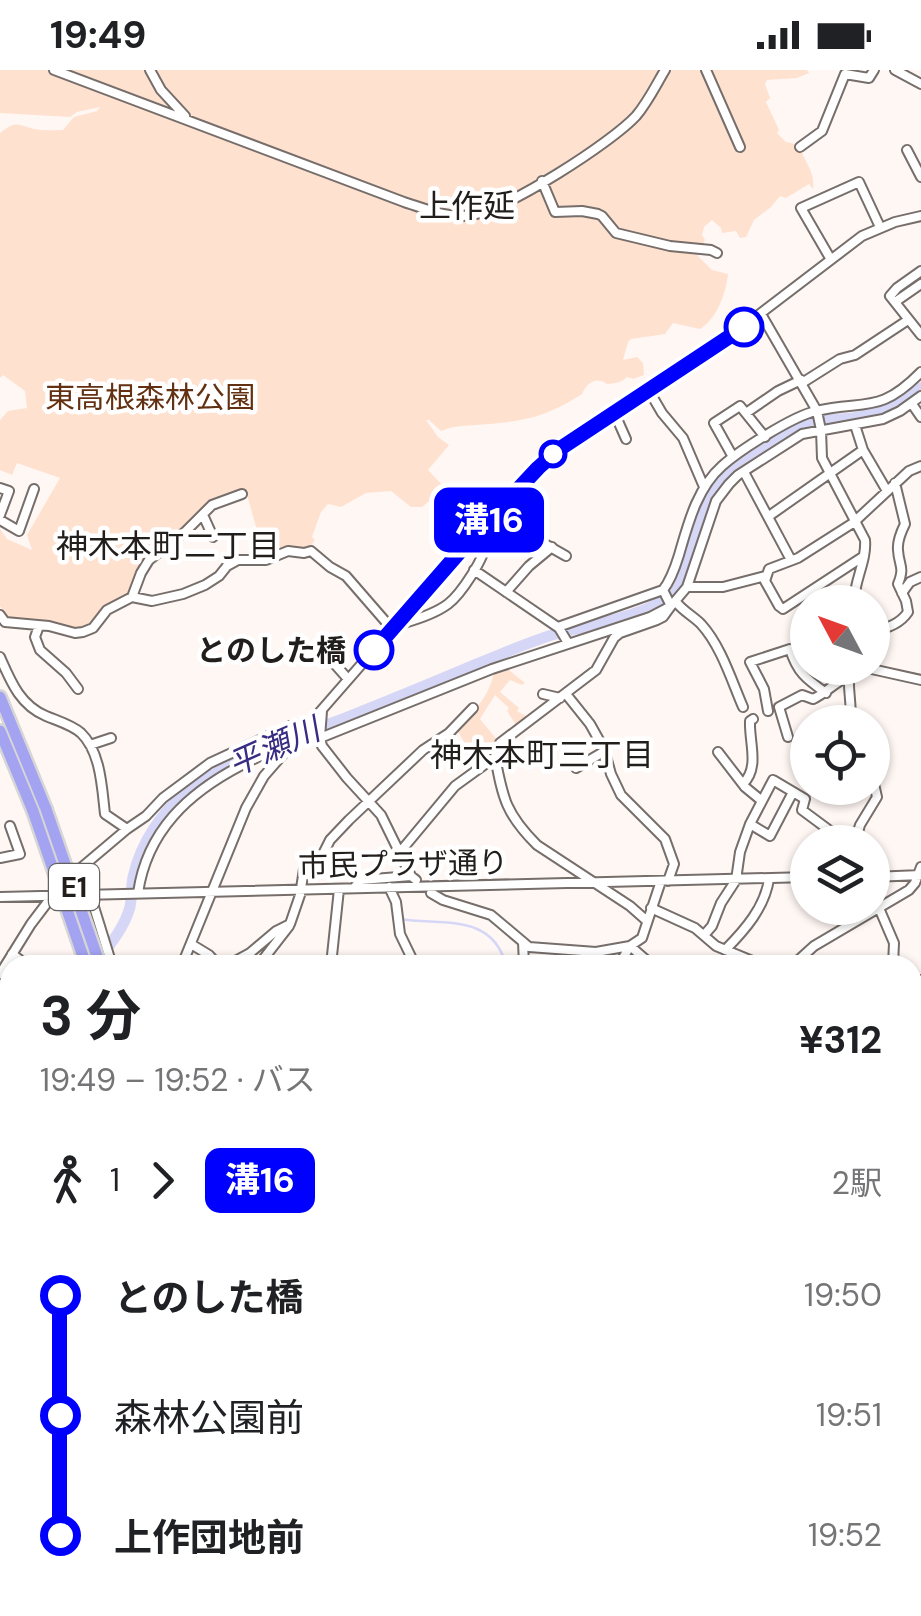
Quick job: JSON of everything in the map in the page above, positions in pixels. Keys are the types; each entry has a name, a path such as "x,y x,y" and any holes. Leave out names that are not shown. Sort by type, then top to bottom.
{"highway":[{"name":"E1","path":"0,697 96,955"},
{"name":"E1","path":"0,731 40,810 83,955"}],"street":[{"path":"150,70 161,90 188,120"},
{"path":"61,71 404,202 452,216 470,216 492,210 606,141 635,118 666,70"},
{"path":"706,70 740,147"},
{"path":"800,148 822,131 844,74 869,78 874,70"},
{"path":"895,70 921,84"},
{"path":"908,150 921,177"},
{"path":"542,182 555,212 598,214 616,233 717,252"},
{"path":"830,258 802,208 860,182 880,227"},
{"path":"186,955 246,808 264,776 538,468 558,450 718,345 862,236 921,216"},
{"path":"920,330 890,296 921,271"},
{"path":"895,302 921,284"},
{"path":"761,314 817,410 822,458 866,546 855,585"},
{"path":"746,413 840,359 855,355 908,320"},
{"path":"647,922 527,835 502,798 495,757 500,744 596,670 620,633 663,617 692,515 704,487 720,467 788,422 817,410 876,404 921,372"},
{"path":"648,389 683,438 704,487"},
{"path":"687,587 716,501 729,484 802,434 883,419 921,396"},
{"path":"912,404 921,417"},
{"path":"733,458 714,423 740,406 765,437"},
{"path":"614,412 626,439"},
{"path":"855,425 887,490"},
{"path":"769,516 864,450"},
{"path":"320,738 492,669 650,617 687,587 724,587 765,576 774,566 818,546 856,520 908,471 921,466"},
{"path":"744,472 790,560"},
{"path":"890,626 908,612 898,584 904,570 898,552 905,524 895,483"},
{"path":"0,488 9,491 0,517 19,531 34,488"},
{"path":"132,597 145,564 212,505 242,494"},
{"path":"203,515 213,538"},
{"path":"494,515 566,556"},
{"path":"400,620 410,622 454,600 486,545 482,527"},
{"path":"506,592 552,547"},
{"path":"0,615 5,622 84,632 93,628 107,610 132,597 152,600 183,594 205,584 238,560 266,560 288,551 311,551 346,576 392,629"},
{"path":"765,576 783,608 864,556"},
{"path":"474,570 558,628 567,642"},
{"path":"902,593 910,582 921,578"},
{"path":"558,628 669,599"},
{"path":"669,599 700,624 717,648 744,706"},
{"path":"39,626 36,637 40,650 66,673 78,690"},
{"path":"768,712 764,689 750,662 790,648 795,665 808,681 826,693"},
{"path":"0,657 26,704 80,732 90,745 105,814 127,828"},
{"path":"332,661 348,679"},
{"path":"890,673 921,680"},
{"path":"788,738 779,707 802,695 813,698 826,693 835,685"},
{"path":"431,894 492,914 529,947 596,952 630,946 642,938 674,864 664,839 621,794 590,724 563,696 543,694"},
{"path":"266,955 290,924 304,869 422,750 450,733 474,708"},
{"path":"322,709 322,746 381,815 413,878 361,880 354,888"},
{"path":"743,784 749,780 753,763 750,720"},
{"path":"12,954 53,895 163,798 215,763 290,726 310,722"},
{"path":"90,745 110,738"},
{"path":"138,893 144,866 162,828 184,803 222,775 276,749 286,750"},
{"path":"576,768 605,751"},
{"path":"718,752 743,784 762,800"},
{"path":"400,852 455,786 495,757"},
{"path":"215,763 222,775"},
{"path":"704,934 736,880 750,824 773,780 790,791"},
{"path":"750,824 770,836 790,796"},
{"path":"803,805 802,810 822,825"},
{"path":"0,858 20,854 10,826"},
{"path":"890,875 920,873"},
{"path":"890,901 913,887 920,873"},
{"path":"725,950 757,910 769,878"},
{"name":"市民プラザ通り","path":"0,897 790,878"},
{"path":"390,887 400,934 410,955"},
{"path":"332,955 339,889"},
{"path":"90,894 109,955"},
{"path":"652,908 737,955"},
{"path":"246,955 290,924"},
{"path":"804,955 851,925"},
{"path":"886,925 894,943 893,955"},
{"path":"523,942 524,955"},
{"path":"191,944 209,955"},
{"path":"625,955 630,946"},
{"path":"630,946 640,955"}],"green space":[{"name":"東高根森林公園","path":"0,70 807,70 809,73 797,78 767,80 765,84 770,98 766,102 777,133 786,142 799,145 811,171 813,189 809,184 786,198 780,196 754,220 746,237 740,238 736,231 722,233 712,220 704,227 705,240 698,256 712,270 728,274 720,305 700,329 673,323 665,334 631,339 623,360 637,357 643,363 644,375 607,384 592,382 570,401 527,419 441,431 426,420 449,445 428,470 445,488 422,507 411,507 391,491 366,493 341,507 328,504 321,512 309,549 268,557 263,552 246,491 210,503 186,529 148,559 132,594 107,609 90,628 75,631 7,618 0,606 0,529 7,539 32,550 27,535 60,478 17,463 12,475 0,470 0,420 8,411 27,408 25,391 3,375 0,378 0,133 17,125 63,130 74,117 100,107 70,117 0,113"},
{"path":"504,666 525,683 510,680 500,692 528,717 516,725 509,708 495,695 480,719 499,742 495,752 478,766 457,730 486,695 494,670"}],"waterway":[{"name":"平瀬川","path":"102,955 127,915 141,852 162,817 190,789 228,764 523,645 654,605 678,587 700,516 711,494 735,468 799,427 813,421 853,418 890,409 921,388"},
{"path":"400,919 477,929 489,936 502,955"}],"bus line":[{"name":"溝16","path":"374,650 463,548 558,450 744,327"}],"place":[{"name":"とのした橋","path":"374,650"}],"district":[{"name":"上作延","path":"467,206"},
{"name":"神木本町二丁目","path":"168,546"},
{"name":"神木本町三丁目","path":"542,755"}]}
